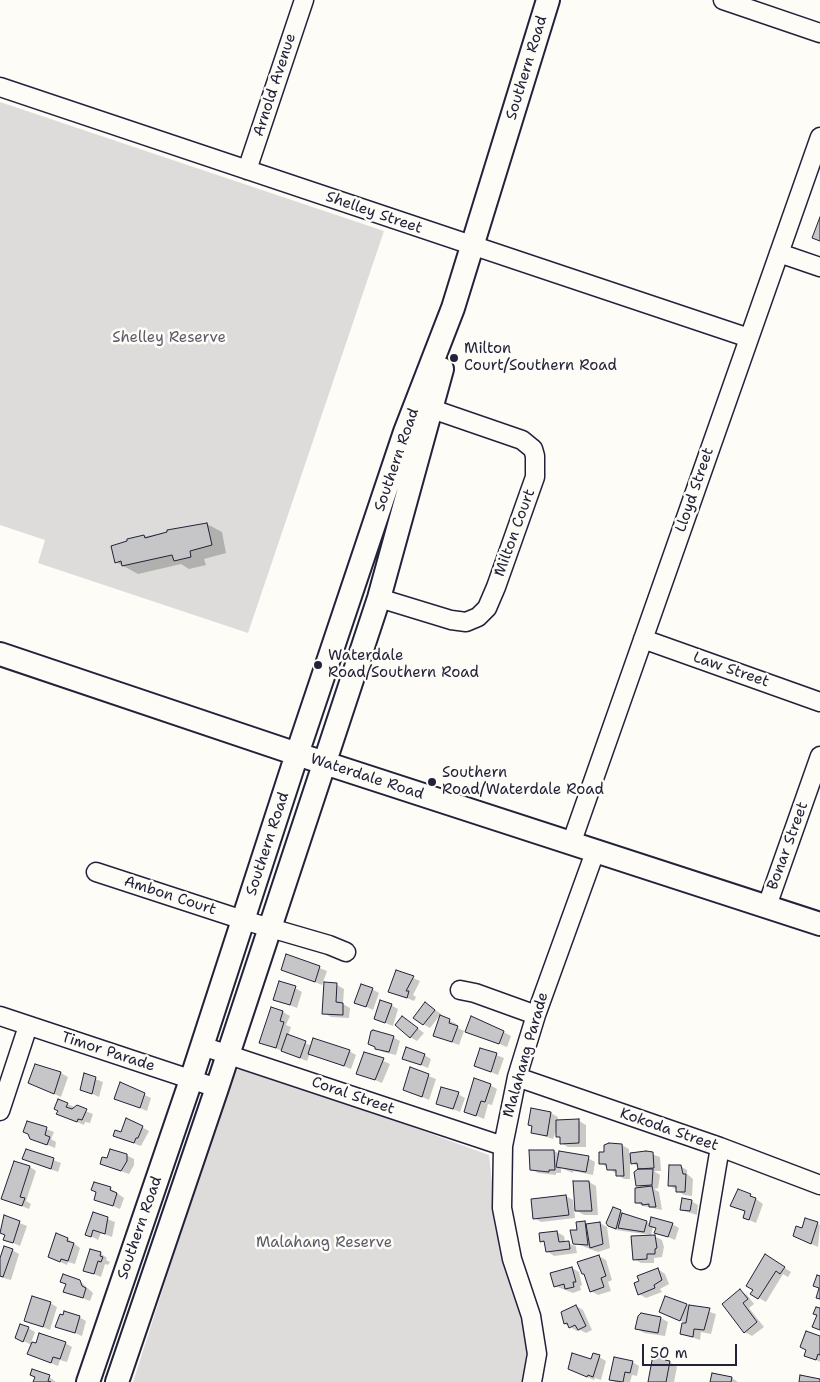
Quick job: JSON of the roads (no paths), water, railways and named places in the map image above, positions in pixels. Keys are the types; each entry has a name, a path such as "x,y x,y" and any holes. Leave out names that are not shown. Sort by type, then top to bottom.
{"main road":[{"name":"Southern Road","path":"117,1382 217,1088 379,598 432,410 454,308 548,0"},
{"name":"Southern Road","path":"88,1382 191,1080 297,754 405,432 454,308"},
{"name":"Waterdale Road","path":"0,654 324,763 820,924"}],"street":[{"name":"Arnold Avenue","path":"247,170 304,0"},
{"path":"723,0 820,32"},
{"name":"Shelley Street","path":"0,87 749,338"},
{"name":"Lloyd Street","path":"570,844 820,137"},
{"path":"779,253 820,267"},
{"name":"Milton Court","path":"379,598 450,620 466,622 478,617 487,608 496,587 535,477 535,456 533,450 522,440 432,410"},
{"name":"Law Street","path":"643,639 820,702"},
{"name":"Bonar Street","path":"767,906 820,756"},
{"name":"Malahang Parade","path":"532,1382 537,1354 531,1316 512,1259 502,1208 503,1146 517,1077 536,1015 595,852"},
{"name":"Ambon Court","path":"96,872 243,920 329,944 346,952"},
{"path":"460,990 475,993 536,1015"},
{"name":"Timor Parade","path":"0,1016 217,1088"},
{"path":"0,1111 28,1026"},
{"name":"Coral Street","path":"202,1046 503,1146"},
{"name":"Kokoda Street","path":"517,1077 720,1147 820,1185"},
{"path":"701,1260 720,1147"}],"place":[{"name":"Milton Court/Southern Road","path":"454,358"},
{"name":"Waterdale Road/Southern Road","path":"318,665"},
{"name":"Southern Road/Waterdale Road","path":"432,782"}],"park label":[{"name":"Shelley Reserve","path":"169,338"},
{"name":"Malahang Reserve","path":"324,1243"}]}
